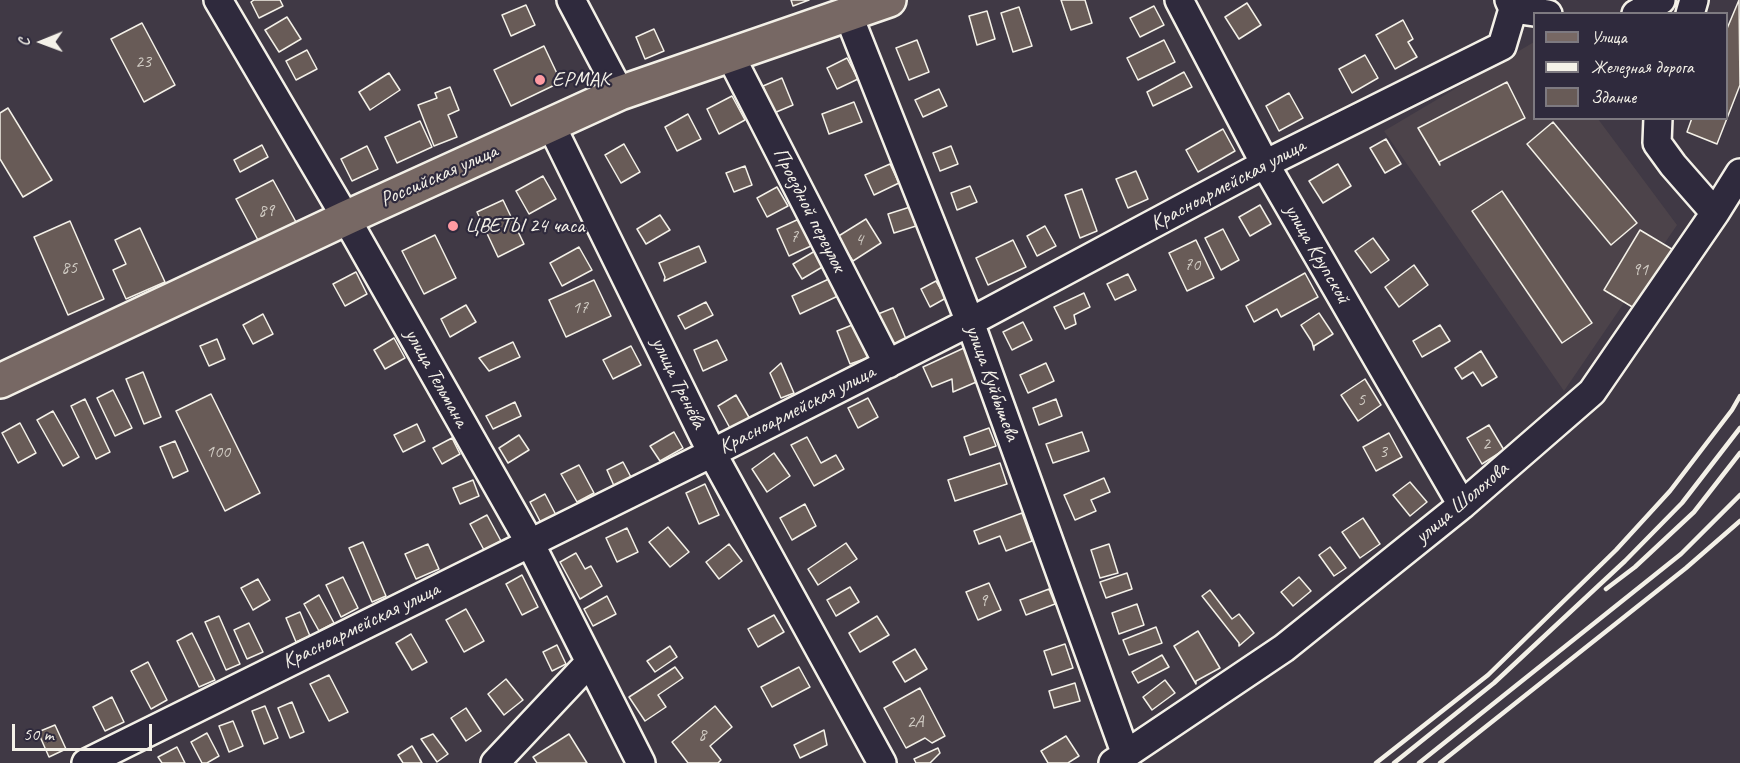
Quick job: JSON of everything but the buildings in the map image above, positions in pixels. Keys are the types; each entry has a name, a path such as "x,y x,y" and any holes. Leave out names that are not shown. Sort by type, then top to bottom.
{"main road":[{"name":"Российская улица","path":"0,381 346,218 621,93 871,5"}],"street":[{"name":"улица Тельмана","path":"218,0 346,218 530,543 641,763"},
{"path":"571,0 621,93"},
{"name":"улица Крупской","path":"1179,0 1265,164 1462,505"},
{"path":"1640,12 1661,0"},
{"name":"улица Куйбышева","path":"871,5 970,322 1120,759"},
{"path":"1511,5 1540,12"},
{"name":"Красноармейская улица","path":"86,763 888,364 1265,164 1502,46 1511,5"},
{"name":"Проездной переулок","path":"730,56 888,364"},
{"path":"1659,120 1657,143 1672,165 1715,213"},
{"name":"улица Тренёва","path":"551,125 712,453 882,763"},
{"name":"улица Шолохова","path":"1120,759 1284,648 1462,505 1592,392 1740,173"},
{"path":"495,763 589,663"}],"shaded area":[{"path":"1533,43 1533,120 1599,120 1677,225 1564,391 1384,131"}],"railway":[{"path":"1376,763 1488,675 1616,550 1670,491 1732,410 1740,396"},
{"path":"1394,763 1494,683 1625,561 1682,503 1740,428"},
{"path":"1606,589 1635,567 1694,512 1740,453"},
{"path":"1419,763 1681,554 1740,495"},
{"path":"1440,763 1686,568 1740,521"}],"place":[{"name":"ЕРМАК","path":"540,80"},
{"name":"ЦВЕТЫ 24 часа","path":"453,226"}]}
